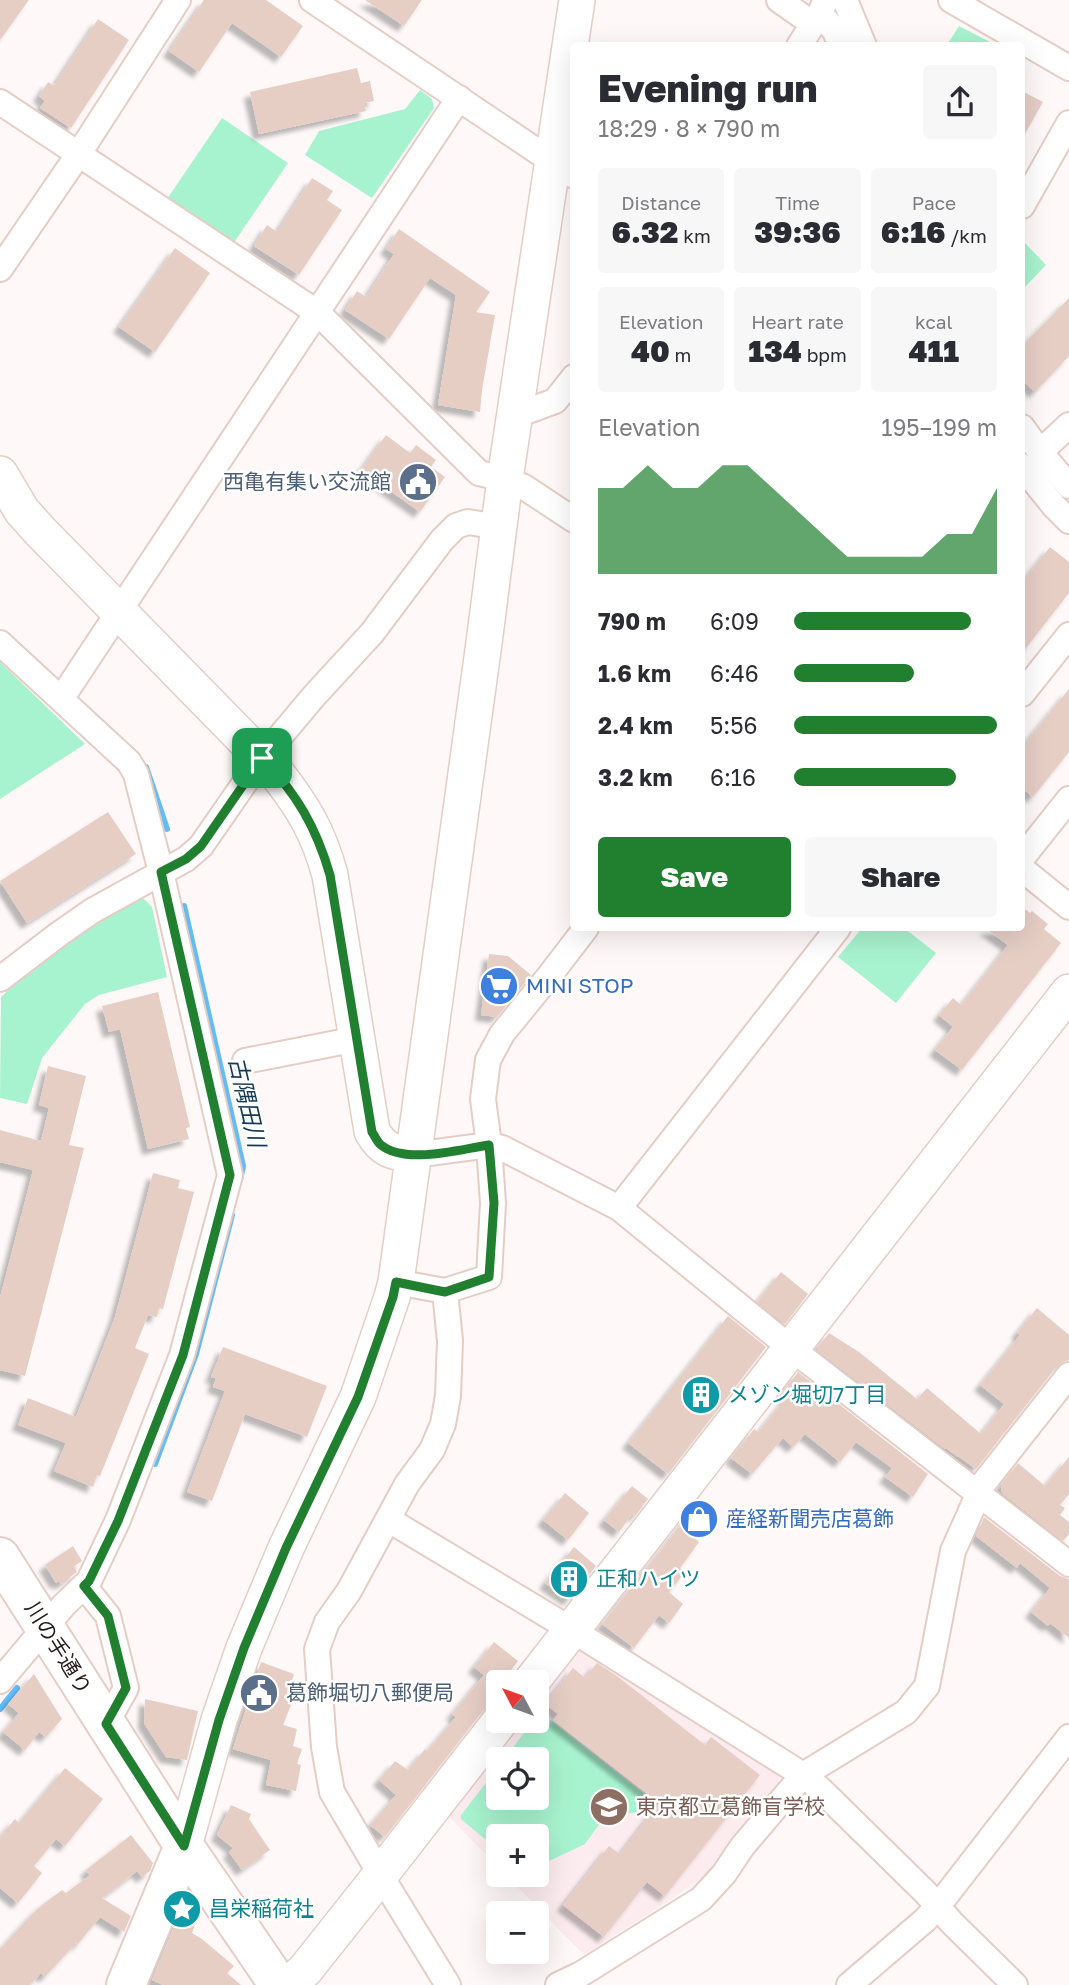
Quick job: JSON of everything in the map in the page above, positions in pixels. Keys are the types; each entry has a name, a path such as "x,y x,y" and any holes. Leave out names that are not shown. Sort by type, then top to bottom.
{"main road":[{"name":"川の手通り","path":"0,1557 184,1846 279,1985"},
{"path":"127,1985 184,1846"}],"street":[{"path":"0,269 78,155 178,0"},
{"path":"312,0 563,169"},
{"path":"574,42 577,0"},
{"path":"779,0 820,12 835,31 839,42"},
{"path":"845,0 862,42"},
{"path":"951,0 1024,42"},
{"path":"801,42 820,12"},
{"path":"1025,43 1069,68"},
{"path":"184,1846 219,1720 244,1648 282,1559 358,1397 393,1297 514,416 563,169 570,84"},
{"path":"61,699 459,98"},
{"path":"0,102 318,313 479,473 524,487 570,517"},
{"path":"1025,201 1069,124"},
{"path":"514,416 555,401 570,382"},
{"path":"1031,459 1069,425"},
{"path":"1025,438 1031,459 1054,506 1069,520"},
{"path":"1031,459 1069,486"},
{"path":"2,480 22,511 40,531 262,758 294,796 310,822 321,845 330,875 372,1132 379,1144 393,1153 414,1156 489,1145 502,1148 619,1208 792,1349 1069,1564"},
{"path":"6,970 92,911 186,859 201,846 262,758 372,633 442,540 456,526 468,522 499,527"},
{"path":"1025,690 1069,635"},
{"path":"0,643 129,762 136,774 230,1175 183,1355 118,1521 89,1581 64,1605 0,1681"},
{"path":"1025,854 1069,799"},
{"path":"1025,871 1069,907"},
{"path":"396,1282 445,1292 489,1277 494,1203 483,1099 488,1060 502,1034 584,931"},
{"path":"619,1208 836,931"},
{"path":"540,1670 1069,992"},
{"path":"245,1061 356,1039"},
{"path":"445,1292 450,1340 448,1396 443,1424 432,1451 407,1484 349,1591 327,1622 317,1649 324,1747 332,1792 448,1985"},
{"path":"560,1985 701,1899 803,1775 906,1712 927,1686 953,1551 977,1493 1069,1375"},
{"path":"389,1520 572,1630 803,1775 1015,1985"},
{"path":"84,1586 108,1616 126,1688 106,1724"},
{"path":"289,1985 305,1970 491,1733"},
{"path":"849,1985 938,1906 1069,1737"}],"shaded area":[{"name":"東京都立葛飾盲学校","path":"584,1650 779,1773 779,1782 717,1867 584,1955 549,1919 549,1901 531,1901 518,1887 549,1887 549,1824 486,1824 486,1855 449,1817 486,1768 486,1810 549,1810 549,1747 502,1747 512,1733 550,1732 550,1683 572,1653"}],"green space":[{"path":"959,26 990,42 949,42"},
{"path":"420,90 432,99 434,108 372,198 305,155 319,131 405,109"},
{"path":"222,118 288,163 233,244 167,199"},
{"path":"1025,243 1046,265 1025,287"},
{"path":"0,662 85,744 0,799"},
{"path":"139,899 144,899 152,907 167,977 99,995 85,1004 42,1058 27,1104 0,1098 1,997 22,977 87,929"},
{"path":"860,931 908,931 936,953 896,1003 838,957"},
{"path":"550,1720 652,1800 643,1812 606,1815 585,1844 549,1861 549,1824 486,1824 486,1840 461,1819 461,1815 486,1783 486,1810 549,1810 549,1747 513,1747 524,1733 549,1733"}],"building":[{"path":"0,0 29,0 0,40"},
{"path":"204,0 266,0 303,26 281,57 232,23 199,72 169,51"},
{"path":"365,0 422,0 404,26"},
{"path":"98,19 129,40 71,128 40,108 45,101 39,96 48,82 54,86"},
{"path":"357,68 361,83 370,81 374,101 364,103 366,111 259,134 250,92"},
{"path":"1025,93 1043,102 1025,134"},
{"path":"312,178 333,191 327,200 342,210 299,275 254,246 267,225 277,232"},
{"path":"399,229 490,292 476,312 495,315 480,412 438,405 456,295 430,278 389,339 345,310 357,291 366,297 394,254 386,249"},
{"path":"175,248 210,273 155,352 119,327"},
{"path":"1069,298 1069,356 1035,392 1025,383 1025,343"},
{"path":"386,435 410,453 416,445 436,460 431,467 445,477 420,512 361,470"},
{"path":"1050,547 1069,562 1069,593 1025,649 1025,578"},
{"path":"1069,689 1069,752 1033,797 1025,790 1025,743"},
{"path":"108,812 136,854 27,923 0,881"},
{"path":"1025,909 1030,913 1032,911 1048,924 1044,929 1061,943 962,1070 935,1050 953,1027 939,1015 953,998 961,1005 1008,945 989,931 1025,931"},
{"path":"489,954 508,956 531,975 497,1017 481,1015"},
{"path":"158,992 190,1127 186,1128 189,1139 148,1149 120,1029 109,1032 102,1006"},
{"path":"48,1066 86,1076 69,1145 84,1148 25,1376 0,1370 0,1298 33,1170 0,1162 0,1130 41,1141 49,1108 39,1105"},
{"path":"153,1173 180,1180 178,1188 194,1192 163,1309 159,1308 157,1317 148,1315 135,1348 149,1354 100,1476 97,1475 93,1487 54,1471 66,1443 18,1425 28,1398 76,1417 115,1317"},
{"path":"781,1272 808,1294 785,1324 757,1302"},
{"path":"1037,1308 1069,1335 1069,1360 1057,1366 976,1469 945,1449 817,1350 829,1333 859,1352 917,1399 927,1388 981,1434 1004,1404 980,1385 1020,1335 1017,1333"},
{"name":"メゾン堀切7丁目","path":"728,1316 766,1347 668,1474 628,1443"},
{"path":"223,1347 327,1386 307,1437 245,1414 212,1501 187,1492 225,1391 213,1387 216,1378 211,1377"},
{"path":"798,1372 928,1474 913,1497 885,1477 892,1468 856,1442 840,1462 805,1434 793,1447 783,1438 752,1474 731,1458 754,1429 758,1432 786,1398 781,1394"},
{"path":"1069,1457 1069,1494 1060,1505 1065,1508 1060,1515 1069,1522 1069,1534 1063,1541 1002,1493 1001,1485 1018,1463 1045,1486"},
{"path":"632,1486 648,1499 635,1516 632,1514 619,1532 604,1520"},
{"path":"565,1493 589,1513 568,1540 543,1520"},
{"path":"700,1501 717,1515 696,1540 699,1542 680,1568 685,1572 669,1592 683,1604 669,1623 659,1615 634,1648 602,1624"},
{"path":"984,1517 1060,1576 1069,1579 1069,1638 1031,1612 1050,1588 1020,1563 1017,1568 976,1536"},
{"path":"73,1546 82,1561 74,1566 77,1572 61,1584 59,1581 56,1583 45,1565"},
{"name":"正和ハイツ","path":"574,1547 596,1566 569,1600 545,1583"},
{"path":"494,1642 518,1661 511,1670 486,1670 486,1707 385,1837 370,1825 396,1795 379,1780 395,1761 408,1770 456,1717 452,1714 484,1675 474,1667"},
{"path":"261,1662 294,1674 290,1687 297,1690 283,1725 297,1729 293,1746 302,1749 297,1764 301,1765 296,1791 266,1785 271,1760 233,1749"},
{"path":"597,1663 705,1745 711,1737 760,1775 665,1896 647,1882 604,1937 563,1905 609,1846 620,1854 659,1803 553,1720 558,1714 550,1708 550,1698 573,1668 585,1678"},
{"path":"34,1674 62,1719 46,1737 39,1732 25,1750 3,1732 19,1713 8,1704"},
{"path":"145,1699 198,1711 187,1760 166,1757 144,1723"},
{"path":"65,1768 103,1799 65,1846 56,1839 34,1866 42,1873 18,1903 0,1888 0,1837 15,1819 19,1823"},
{"path":"231,1805 251,1814 249,1819 270,1850 242,1870 229,1852 233,1848 217,1835"},
{"path":"131,1835 153,1863 150,1871 142,1877 137,1871 102,1898 131,1916 124,1932 100,1917 45,1977 41,1973 30,1985 0,1985 0,1949 37,1909 62,1890 66,1893 90,1875 86,1870"},
{"path":"178,1917 195,1925 192,1933 234,1966 227,1973 241,1985 163,1985 152,1980"}],"waterway":[{"name":"古隅田川","path":"146,767 167,829"},
{"name":"古隅田川","path":"184,906 243,1166 240,1180"},
{"name":"古隅田川","path":"155,1464 196,1354 232,1215"},
{"name":"古隅田川","path":"0,1709 17,1688"}],"place":[{"name":"西亀有集い交流館","path":"418,482"},
{"name":"MINI STOP","path":"499,986"},
{"name":"メゾン堀切7丁目","path":"701,1395"},
{"name":"産経新聞売店葛飾","path":"699,1519"},
{"name":"正和ハイツ","path":"569,1579"},
{"name":"葛飾堀切八郵便局","path":"259,1693"},
{"name":"東京都立葛飾盲学校","path":"609,1807"},
{"name":"昌栄稲荷社","path":"182,1909"}],"route":[{"path":"262,758 294,796 321,845 330,875 372,1132 379,1144 393,1153 414,1156 489,1145 494,1203 489,1277 445,1292 396,1282 358,1397 286,1548 244,1648 219,1720 184,1846 106,1724 126,1688 108,1616 84,1586 89,1581 118,1521 183,1355 230,1175 161,872 186,859 201,846 262,758"}]}
